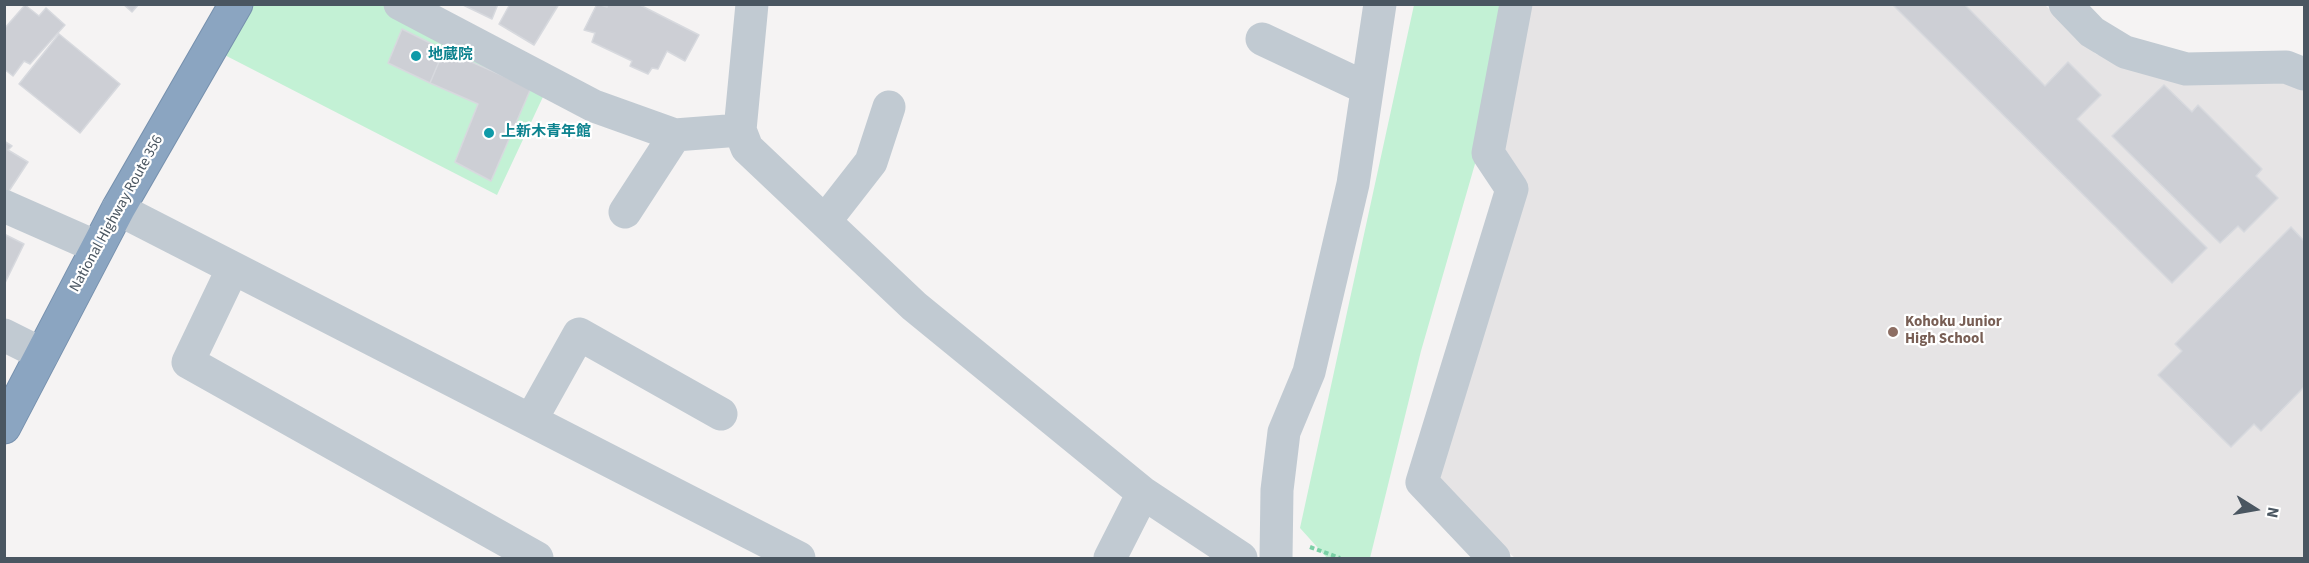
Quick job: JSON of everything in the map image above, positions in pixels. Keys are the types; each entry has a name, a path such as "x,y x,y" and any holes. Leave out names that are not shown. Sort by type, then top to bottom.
{"highway":[{"name":"National Highway Route 356","path":"4,427 118,209 236,4"}],"street":[{"path":"400,4 594,106 675,135 740,129"},
{"path":"752,4 740,129 747,148 914,306 1143,493 1241,558"},
{"path":"1276,558 1277,490 1284,432 1309,372 1353,184 1380,4"},
{"path":"1494,558 1422,482 1512,189 1488,153 1516,4"},
{"path":"2065,4 2092,32 2125,52 2186,69 2286,67 2304,74"},
{"path":"1262,39 1366,88"},
{"path":"825,221 871,162 889,107"},
{"path":"625,212 675,135"},
{"path":"4,206 98,248"},
{"path":"118,209 531,420 756,549 799,558"},
{"path":"232,268 188,362 537,558"},
{"path":"531,420 579,334 721,414"},
{"path":"4,335 42,354"},
{"path":"1110,558 1143,493"}],"shaded area":[{"name":"Kohoku Junior High School","path":"1529,5 2045,5 2096,54 2191,82 2289,78 2304,87 2304,558 1515,558 1484,531 1436,477 1528,187 1501,151"}],"green space":[{"path":"236,5 400,5 549,84 497,195 211,48"},
{"path":"1414,5 1506,5 1496,91 1421,351 1370,558 1327,558 1300,528"}],"building":[{"path":"123,4 139,4 132,12"},
{"path":"461,4 498,4 492,19"},
{"path":"510,4 559,4 534,45 499,24"},
{"path":"597,4 607,7 608,4 638,4 699,35 685,61 667,51 658,69 652,68 648,74 630,66 632,61 592,42 595,33 584,30"},
{"path":"1892,4 1964,4 2045,86 2068,62 2101,95 2077,119 2207,248 2172,283"},
{"path":"25,5 39,16 46,8 65,25 30,64 24,61 13,76 4,69 4,29"},
{"name":"地蔵院","path":"402,29 444,50 430,83 388,63"},
{"path":"59,34 120,84 80,133 19,84"},
{"name":"上新木青年館","path":"444,50 531,88 491,181 455,162 478,104 430,83"},
{"path":"2164,85 2192,112 2198,105 2262,169 2256,176 2278,198 2244,232 2238,226 2220,243 2112,136"},
{"path":"4,141 12,146 8,150 28,162 7,194 4,192"},
{"path":"2291,227 2304,241 2304,387 2261,431 2254,424 2231,447 2158,375 2182,351 2175,344"},
{"path":"4,234 24,244 4,285"}],"place":[{"name":"地蔵院","path":"416,56"},
{"name":"上新木青年館","path":"489,133"},
{"name":"Kohoku Junior High School","path":"1893,332"}]}
